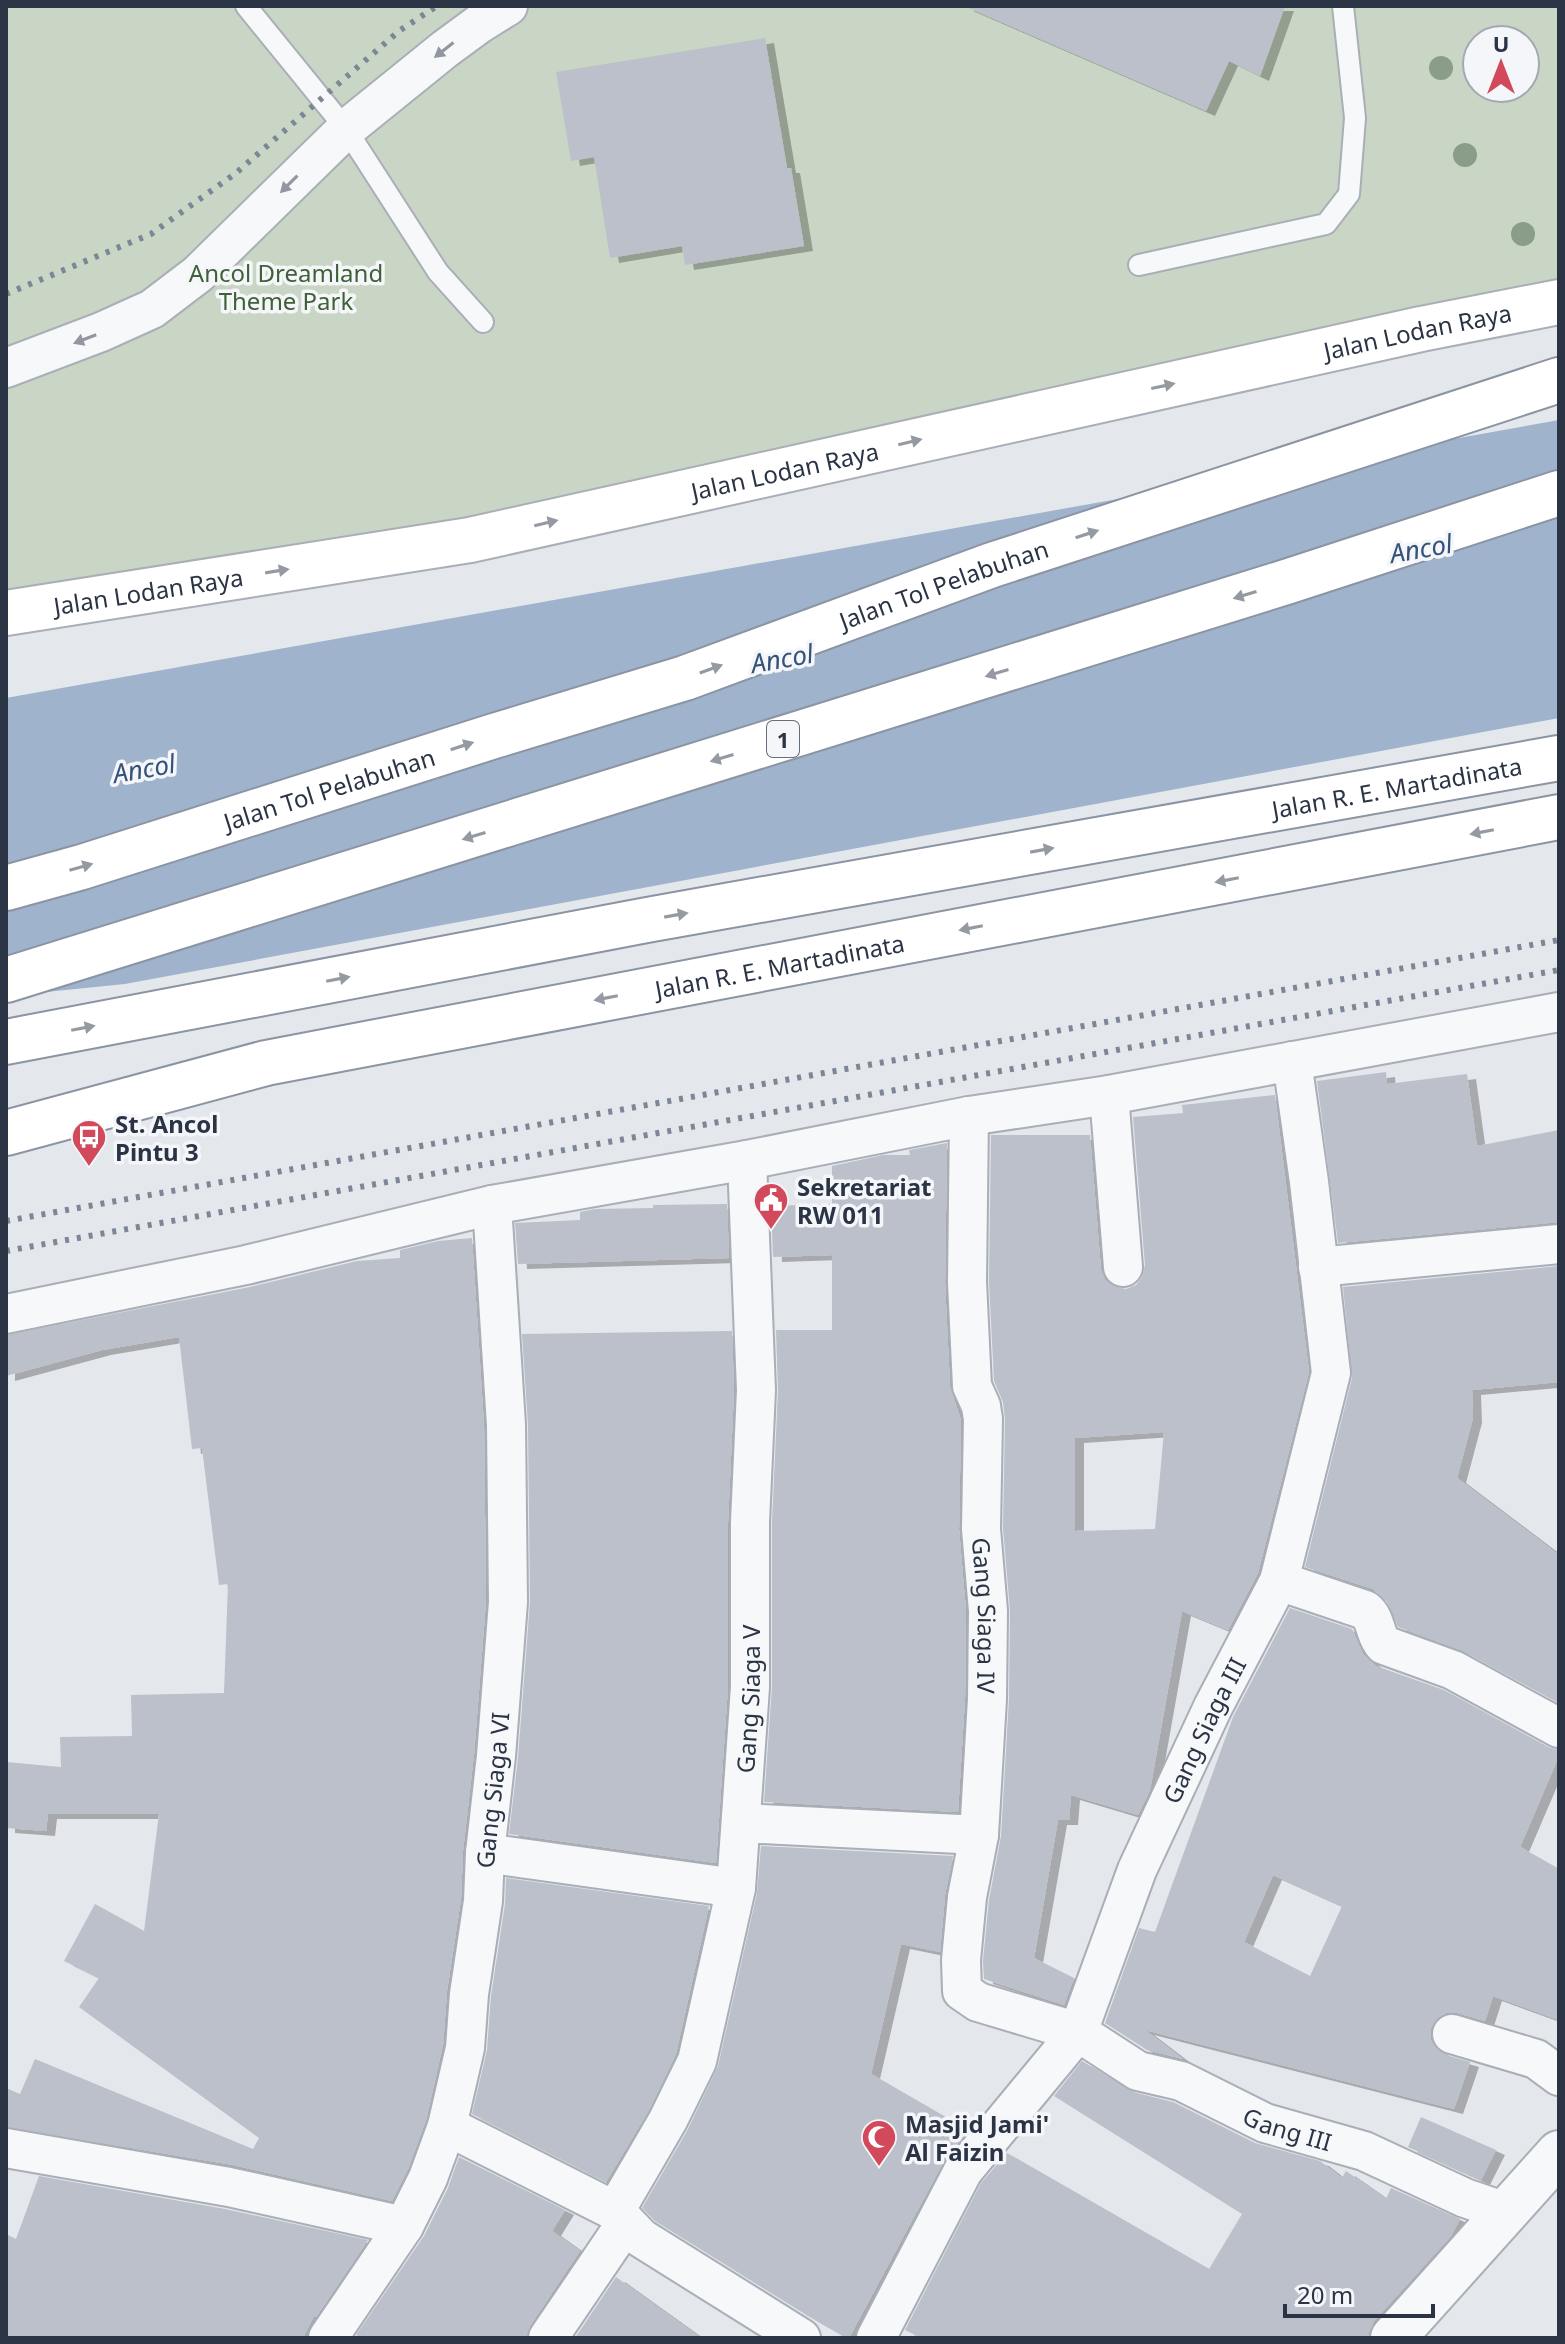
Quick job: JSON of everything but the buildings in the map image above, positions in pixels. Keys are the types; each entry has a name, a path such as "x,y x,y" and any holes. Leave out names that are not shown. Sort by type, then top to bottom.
{"main road":[{"name":"Jalan Lodan Raya","path":"6,613 470,540 1421,329 1559,302"},
{"name":"Jalan Tol Pelabuhan","path":"6,888 685,678 992,565 1559,380"},
{"name":"1","path":"6,980 1286,582 1559,493"},
{"path":"1286,582 1559,515"},
{"name":"Jalan R. E. Martadinata","path":"6,1042 647,920 1559,758"},
{"name":"Jalan R. E. Martadinata","path":"6,1133 266,1063 1559,817"}],"street":[{"path":"6,368 152,309 198,274 346,129 445,49 508,6"},
{"path":"6,1314 246,1265 492,1205 747,1160 969,1116 1109,1095 1559,1012"},
{"name":"Gang Siaga III","path":"889,2334 963,2171 1078,2032 1137,1870 1213,1707 1279,1581 1331,1373 1292,1061"},
{"path":"1109,1095 1123,1267"},
{"name":"Gang Siaga IV","path":"969,1116 967,1282 972,1386 983,1419 981,1529 988,1611 987,1699 979,1835 967,1897 961,1960 962,1991 978,2002 1078,2032"},
{"name":"Gang Siaga V","path":"548,2338 621,2217 697,2061 736,1888 750,1687 750,1522 756,1390 747,1160"},
{"name":"Gang Siaga VI","path":"328,2338 404,2226 428,2178 447,2126 465,2048 469,1994 483,1901 508,1602 506,1425 492,1205"},
{"path":"1318,1267 1559,1244"},
{"path":"1279,1581 1365,1610 1373,1616 1384,1645 1453,1670 1559,1728"},
{"path":"742,1823 979,1835"},
{"path":"485,1853 736,1888"},
{"name":"Gang III","path":"1078,2032 1138,2071 1181,2081 1265,2123 1364,2151 1465,2198 1506,2212"},
{"path":"1452,2034 1536,2059 1559,2076"},
{"path":"447,2126 621,2217 641,2238 801,2338"},
{"path":"6,2148 229,2187 404,2226"},
{"path":"1393,2338 1506,2212 1555,2163"}],"lane":[{"path":"246,6 346,129 438,272 483,322"},
{"path":"1139,265 1326,224 1349,194 1355,118 1343,6"}],"green space":[{"name":"Ancol Dreamland Theme Park","path":"6,6 1559,6 1559,302 6,613"}],"water":[{"name":"Ancol","path":"1559,420 1559,718 125,984 6,996 6,698"}],"railway":[{"path":"6,294 151,234 236,173 399,31 437,6"},
{"path":"6,1221 1559,940"},
{"path":"6,1251 1559,970"}],"place":[{"name":"St. Ancol Pintu 3","path":"89,1168"},
{"name":"Sekretariat RW 011","path":"771,1231"},
{"name":"Masjid Jami' Al Faizin","path":"879,2168"}]}
